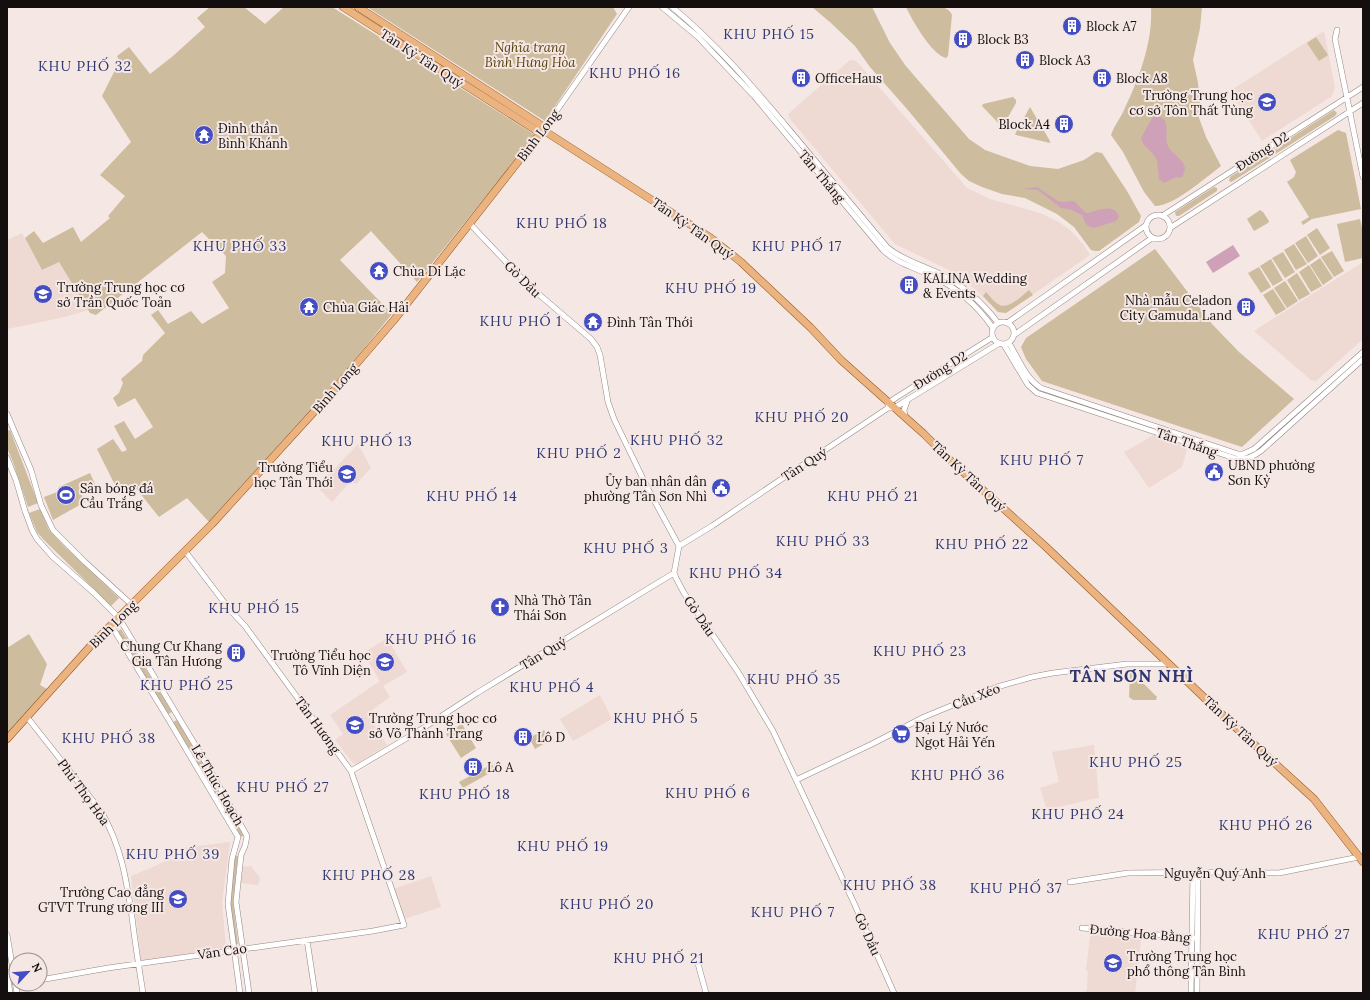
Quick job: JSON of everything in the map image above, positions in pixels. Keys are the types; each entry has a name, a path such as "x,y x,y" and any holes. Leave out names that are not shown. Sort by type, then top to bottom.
{"main road":[{"name":"Tân Kỳ Tân Quý","path":"343,7 537,131 543,130"},
{"name":"Tân Kỳ Tân Quý","path":"358,7 541,125 543,130 711,238 735,257 811,328 841,360 890,406 905,417 1234,726 1314,799 1361,859"},
{"name":"Bình Long","path":"7,739 111,625 185,551 338,386 394,320 543,130"}],"street":[{"name":"Bình Long","path":"543,130 629,7"},
{"name":"Tân Thắng","path":"662,7 698,37 768,108 888,254 951,286 974,303 994,328"},
{"name":"Tân Thắng","path":"672,7 723,54 757,96"},
{"path":"1337,30 1335,39 1363,177"},
{"name":"Đường D2","path":"1162,216 1363,87"},
{"name":"Đường D2","path":"1170,228 1363,103"},
{"name":"Tân Thắng","path":"777,119 887,247 896,254 942,274 964,288 985,307 998,324"},
{"path":"1145,226 1147,233 1156,240 1163,239 1168,234 1170,228 1168,220 1162,216 1156,215 1150,217 1145,226 1007,323 998,324 992,332 992,337 1004,344 1013,339 1014,335 1152,238"},
{"name":"Gò Dầu","path":"470,224 528,285 591,339 597,346 601,360 608,402 614,418 648,489 679,546"},
{"path":"1007,323 1012,328 1014,335"},
{"name":"Đường D2","path":"890,406 897,397 992,337"},
{"name":"Tân Thắng","path":"1004,344 1028,385 1037,393 1237,459 1244,457 1266,442 1363,359"},
{"name":"Đường D2","path":"890,406 909,398 1004,344"},
{"name":"Tân Thắng","path":"1318,396 1363,352"},
{"path":"880,396 897,397"},
{"path":"905,417 904,410 909,398"},
{"name":"Tân Quý","path":"679,546 712,526 890,406"},
{"path":"7,414 32,474 41,505 53,530 132,605"},
{"name":"Lê Thúc Hoạch","path":"7,458 16,480 32,530 53,557 93,592 119,618 206,763 247,836 241,855 236,902 249,993"},
{"path":"674,573 679,546"},
{"name":"Tân Hương","path":"185,551 230,610 252,635 351,771 404,925"},
{"name":"Gò Dầu","path":"674,573 682,589 738,672 773,731 894,993"},
{"name":"Tân Quý","path":"351,771 417,732 477,693 674,573"},
{"name":"Lê Thúc Hoạch","path":"111,625 238,837 232,859 228,904 240,993"},
{"name":"Cầu Xéo","path":"796,780 872,744 924,717 998,687 1032,677 1053,673 1127,664 1169,664"},
{"name":"Phú Thọ Hòa","path":"27,717 101,811 110,826 125,874 143,993"},
{"name":"Nguyễn Quý Anh","path":"1070,882 1128,873 1279,872 1361,859"},
{"path":"1196,872 1196,993"},
{"name":"Văn Cao","path":"48,979 139,963 373,931 404,925"},
{"name":"Đường Hoa Bằng","path":"1082,928 1195,938"},
{"path":"7,935 10,952"},
{"path":"1191,993 1195,938"},
{"path":"307,940 315,993"},
{"path":"697,960 706,993"},
{"path":"7,972 8,984"}],"shaded area":[{"path":"1324,31 1335,88 1332,96 1262,141 1230,91"},
{"path":"852,60 858,63 967,188 990,199 1040,213 1059,222 1070,230 1083,244 1090,255 1006,313 998,312 957,274 895,244 790,119 788,114"},
{"path":"1159,116 1165,123 1166,140 1169,148 1185,168 1183,176 1179,178 1176,177 1164,183 1159,179 1157,160 1144,145 1141,138 1153,117"},
{"path":"1037,187 1058,201 1074,201 1086,213 1109,208 1117,212 1119,217 1116,221 1094,228 1090,227 1086,224 1082,215 1069,209 1061,208 1038,190 1023,189"},
{"name":"Trường Trung học cơ sở Trần Quốc Toản","path":"22,233 42,270 59,262 88,310 65,317 7,329 7,240"},
{"path":"1233,245 1240,256 1213,273 1206,262"},
{"path":"1363,262 1363,339 1316,381 1311,380 1254,331"},
{"path":"1154,435 1188,446 1182,467 1149,488 1124,452"},
{"name":"Trường Tiểu học Tân Thới","path":"358,444 371,468 356,484 351,481 332,502 317,487"},
{"name":"Trường Trung học cơ sở Võ Thành Trang","path":"387,638 407,672 383,686 390,697 367,714 387,745 356,764 353,763 335,740 343,734 330,715 380,681 363,653"},
{"path":"600,695 612,719 573,741 560,719"},
{"path":"1094,745 1099,798 1051,809 1046,807 1040,788 1059,782 1052,752"},
{"name":"Trường Cao đẳng GTVT Trung ương III","path":"230,842 222,903 226,948 214,951 211,948 198,949 194,953 141,961 131,876 168,860 183,858 182,848"},
{"path":"251,866 260,878 258,885 239,883 241,867"},
{"path":"431,876 441,907 404,919 393,889"},
{"name":"Trường Trung học phổ thông Tân Bình","path":"1093,935 1141,939 1135,993 1084,993 1087,990 1088,972 1086,970 1090,937"}],"green space":[{"name":"Nghĩa trang Bình Hưng Hòa","path":"210,7 244,7 265,24 284,7 332,7 535,135 417,282 371,231 340,260 392,314 348,368 209,522 187,498 159,517 135,487 120,495 97,449 113,439 122,452 127,450 114,426 124,421 135,439 153,427 135,398 118,407 113,398 119,393 123,383 121,379 142,361 143,355 165,333 151,315 158,310 168,324 191,311 202,324 229,308 212,282 225,273 226,256 202,232 96,315 90,313 59,262 42,270 25,238 34,231 43,243 73,227 81,242 110,218 108,216 125,196 100,175 131,142 102,96 120,62 117,56 129,47 150,74 173,56 205,27 197,18"},
{"name":"Nghĩa trang Bình Hưng Hòa","path":"367,7 613,7 617,14 545,121"},
{"path":"812,7 872,7 890,43 905,65 969,139 985,150 1030,166 1058,169 1084,160 1096,152 1102,153 1127,191 1141,216 1139,222 1099,251 1095,251 1091,250 1074,227 1057,214 1025,198 1002,194 969,181 961,174 870,67 855,46"},
{"path":"906,7 941,7 950,12 952,15 948,56 946,58 935,51 929,44"},
{"path":"1151,7 1202,7 1200,28 1193,60 1200,102 1199,118 1206,137 1221,166 1180,197 1163,205 1155,206 1144,192 1123,152 1111,135 1130,98 1140,73 1150,34"},
{"path":"1316,37 1328,55 1319,61 1307,43"},
{"path":"1013,97 1016,100 1016,103 1002,127 982,106 983,104"},
{"path":"1030,107 1050,141 1050,143 1015,134"},
{"path":"1334,110 1337,113 1335,116 1233,181 1229,181 1230,177"},
{"path":"1338,130 1346,133 1361,209 1312,219 1303,225 1301,222 1309,217 1287,182 1294,177 1296,172 1290,160"},
{"path":"1214,187 1217,188 1217,191 1179,216 1176,216 1175,212"},
{"path":"1260,210 1269,221 1254,231 1247,219"},
{"path":"1360,219 1363,232 1363,258 1345,262 1337,224"},
{"path":"1317,228 1330,248 1320,255 1307,235"},
{"path":"1306,236 1318,256 1308,263 1295,243"},
{"path":"1294,244 1307,264 1296,270 1284,250"},
{"path":"1155,249 1212,324 1239,352 1294,399 1242,447 1042,381 1026,359 1021,347 1026,338"},
{"path":"1332,251 1344,271 1334,277 1321,257"},
{"path":"1283,252 1295,272 1285,278 1272,258"},
{"path":"1320,258 1333,278 1323,285 1310,265"},
{"path":"1271,259 1283,280 1273,286 1260,266"},
{"path":"1309,265 1322,286 1311,292 1299,272"},
{"path":"1259,267 1271,287 1261,293 1248,273"},
{"path":"1297,273 1310,294 1299,300 1287,280"},
{"path":"1285,281 1298,301 1287,308 1274,288"},
{"path":"1273,289 1286,309 1276,315 1263,295"},
{"path":"1029,290 1033,295 1006,313 998,312 983,296 986,292 996,303 1006,306 1014,302"},
{"path":"10,430 38,503 28,507 7,448 7,431"},
{"name":"Sân bóng đá Cầu Trắng","path":"90,473 95,484 80,492 85,502 53,520 44,497 60,491 59,487"},
{"path":"40,509 49,530 119,598 111,606 37,532 29,513"},
{"path":"121,629 172,712 168,714 117,632"},
{"path":"29,634 47,664 40,685 47,689 7,735 7,648"},
{"path":"1132,672 1157,697 1156,700 1133,700 1129,697 1130,673"},
{"path":"177,720 245,834 241,837 173,722"},
{"path":"462,724 476,748 461,758 446,734"},
{"path":"544,730 550,740 535,749 529,738"},
{"path":"492,764 495,770 463,788 459,782"},
{"path":"234,855 238,856 233,902 238,944 235,944 230,902"}],"place":[{"name":"Block A7","path":"1072,26"},
{"name":"Block B3","path":"963,39"},
{"name":"Block A3","path":"1025,60"},
{"name":"OfficeHaus","path":"801,78"},
{"name":"Block A8","path":"1102,78"},
{"name":"Trường Trung học cơ sở Tôn Thất Tùng","path":"1267,102"},
{"name":"Block A4","path":"1064,124"},
{"name":"Đình thần Bình Khánh","path":"204,135"},
{"name":"Chùa Di Lặc","path":"379,271"},
{"name":"KALINA Wedding & Events","path":"909,285"},
{"name":"Trường Trung học cơ sở Trần Quốc Toản","path":"43,294"},
{"name":"Chùa Giác Hải","path":"309,307"},
{"name":"Nhà mẫu Celadon City Gamuda Land","path":"1246,307"},
{"name":"Đình Tân Thới","path":"593,322"},
{"name":"UBND phường Sơn Kỳ","path":"1214,472"},
{"name":"Trường Tiểu học Tân Thới","path":"347,474"},
{"name":"Ủy ban nhân dân phường Tân Sơn Nhì","path":"721,488"},
{"name":"Sân bóng đá Cầu Trắng","path":"66,495"},
{"name":"Nhà Thờ Tân Thái Sơn","path":"500,607"},
{"name":"Chung Cư Khang Gia Tân Hương","path":"236,653"},
{"name":"Trường Tiểu học Tô Vĩnh Diện","path":"385,662"},
{"name":"Trường Trung học cơ sở Võ Thành Trang","path":"355,725"},
{"name":"Đại Lý Nước Ngọt Hải Yến","path":"901,734"},
{"name":"Lô D","path":"523,737"},
{"name":"Lô A","path":"473,767"},
{"name":"Trường Cao đẳng GTVT Trung ương III","path":"178,899"},
{"name":"Trường Trung học phổ thông Tân Bình","path":"1113,963"}],"district":[{"name":"KHU PHỐ 15","path":"769,34"},
{"name":"KHU PHỐ 32","path":"85,66"},
{"name":"KHU PHỐ 16","path":"635,73"},
{"name":"KHU PHỐ 18","path":"562,223"},
{"name":"KHU PHỐ 33","path":"240,246"},
{"name":"KHU PHỐ 17","path":"797,246"},
{"name":"KHU PHỐ 19","path":"711,288"},
{"name":"KHU PHỐ 1","path":"521,321"},
{"name":"KHU PHỐ 20","path":"802,417"},
{"name":"KHU PHỐ 32","path":"677,440"},
{"name":"KHU PHỐ 13","path":"367,441"},
{"name":"KHU PHỐ 2","path":"579,453"},
{"name":"KHU PHỐ 7","path":"1042,460"},
{"name":"KHU PHỐ 14","path":"472,496"},
{"name":"KHU PHỐ 21","path":"873,496"},
{"name":"KHU PHỐ 33","path":"823,541"},
{"name":"KHU PHỐ 22","path":"982,544"},
{"name":"KHU PHỐ 3","path":"626,548"},
{"name":"KHU PHỐ 34","path":"736,573"},
{"name":"KHU PHỐ 15","path":"254,608"},
{"name":"KHU PHỐ 16","path":"431,639"},
{"name":"KHU PHỐ 23","path":"920,651"},
{"name":"TÂN SƠN NHÌ","path":"1132,676"},
{"name":"KHU PHỐ 35","path":"794,679"},
{"name":"KHU PHỐ 25","path":"187,685"},
{"name":"KHU PHỐ 4","path":"552,687"},
{"name":"KHU PHỐ 5","path":"656,718"},
{"name":"KHU PHỐ 38","path":"109,738"},
{"name":"KHU PHỐ 25","path":"1136,762"},
{"name":"KHU PHỐ 36","path":"958,775"},
{"name":"KHU PHỐ 27","path":"283,787"},
{"name":"KHU PHỐ 6","path":"708,793"},
{"name":"KHU PHỐ 18","path":"465,794"},
{"name":"KHU PHỐ 24","path":"1078,814"},
{"name":"KHU PHỐ 26","path":"1266,825"},
{"name":"KHU PHỐ 19","path":"563,846"},
{"name":"KHU PHỐ 39","path":"173,854"},
{"name":"KHU PHỐ 28","path":"369,875"},
{"name":"KHU PHỐ 38","path":"890,885"},
{"name":"KHU PHỐ 37","path":"1016,888"},
{"name":"KHU PHỐ 20","path":"607,904"},
{"name":"KHU PHỐ 7","path":"793,912"},
{"name":"KHU PHỐ 27","path":"1304,934"},
{"name":"KHU PHỐ 21","path":"659,958"}]}
